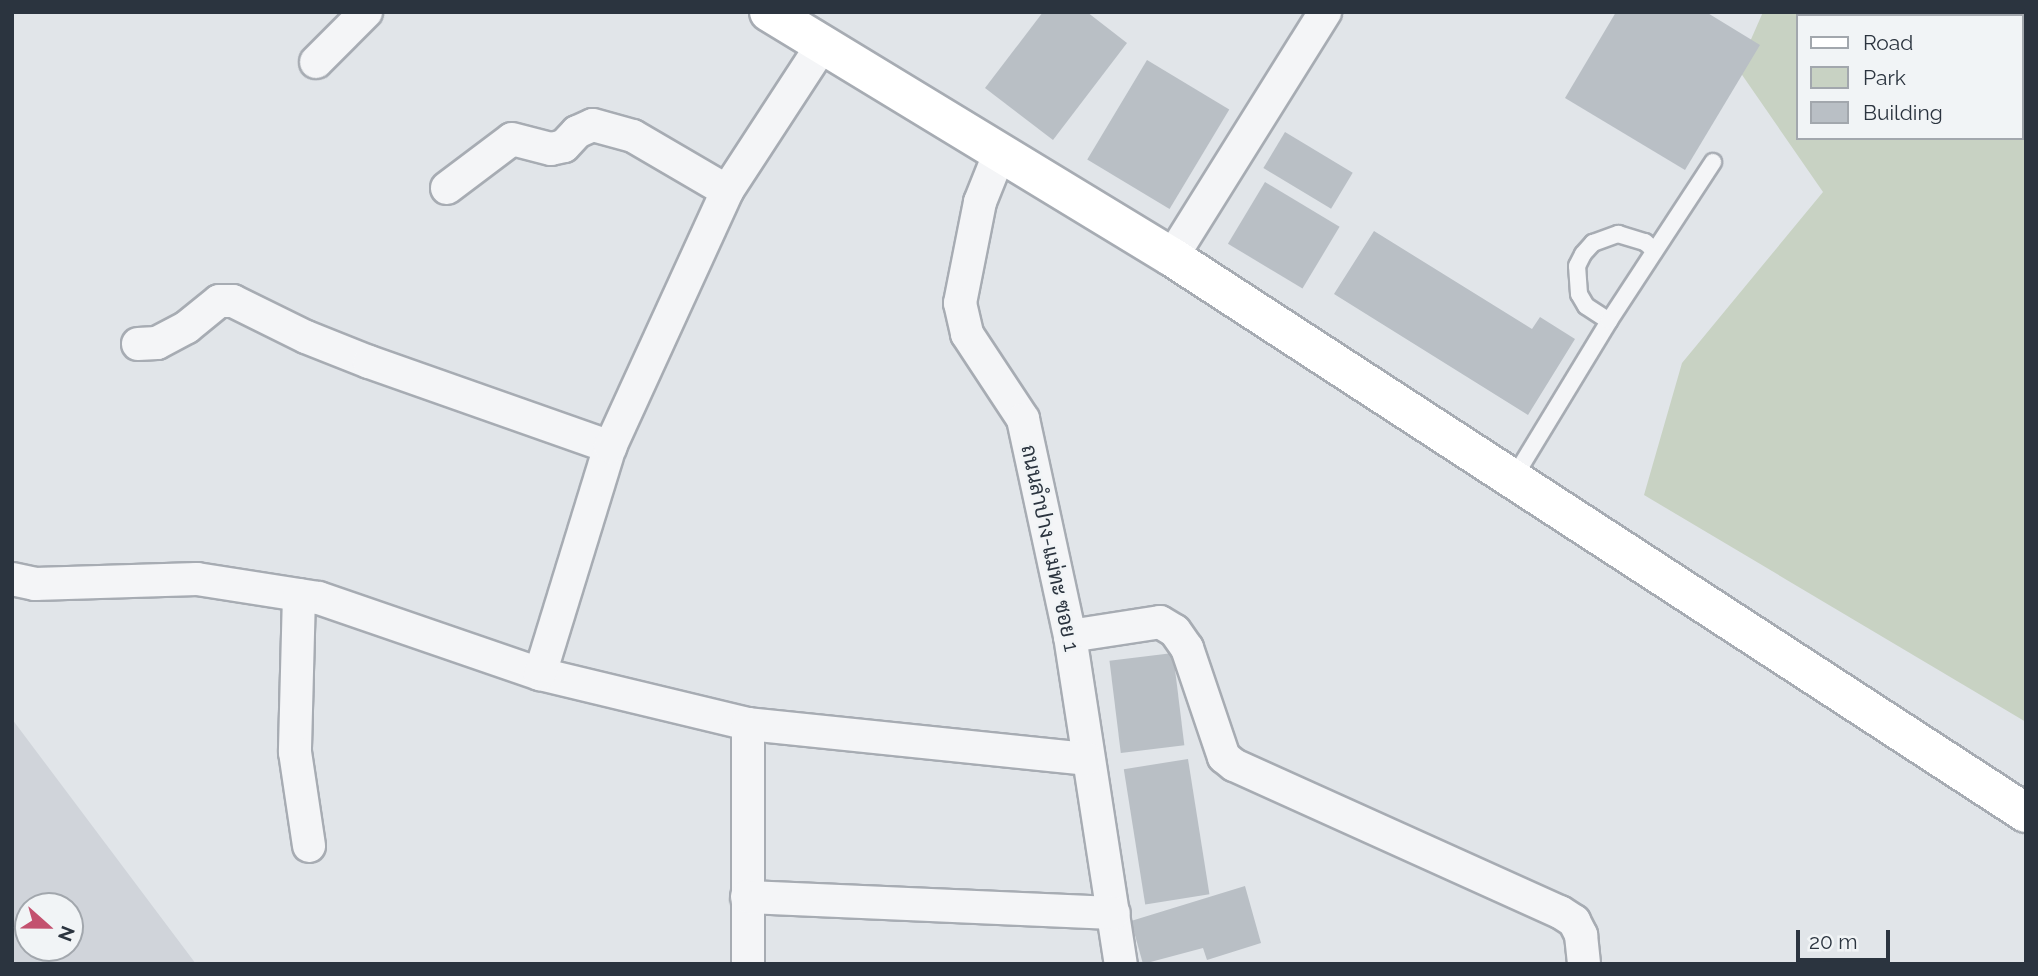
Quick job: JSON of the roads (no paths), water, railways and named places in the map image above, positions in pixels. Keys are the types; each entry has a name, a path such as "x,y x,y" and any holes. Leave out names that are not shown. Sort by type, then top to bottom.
{"main road":[{"path":"769,12 1172,257 2026,813"}],"street":[{"path":"316,62 366,12"},
{"path":"1172,257 1325,12"},
{"path":"540,674 610,447 727,191 822,45"},
{"path":"447,188 512,139 551,149 564,146 577,132 593,125 633,136 727,191"},
{"name":"ถนนลำปาง-แม่ทะ ซอย 1","path":"1000,152 980,202 960,303 967,334 1023,419 1070,636 1121,964"},
{"path":"138,344 157,343 187,327 219,301 233,301 306,337 369,362 610,447"},
{"path":"12,579 35,584 197,579 319,598 540,674 748,724 1087,759"},
{"path":"299,595 295,752 309,846"},
{"path":"1070,636 1160,622 1175,631 1187,648 1224,757 1234,765 1559,912 1574,921 1581,935 1584,964"},
{"path":"748,724 748,964"},
{"path":"747,897 1114,913"}],"lane":[{"path":"1513,478 1609,321 1713,162"},
{"path":"1609,321 1586,306 1578,294 1577,266 1583,254 1592,243 1618,234 1645,242 1655,251"}]}
